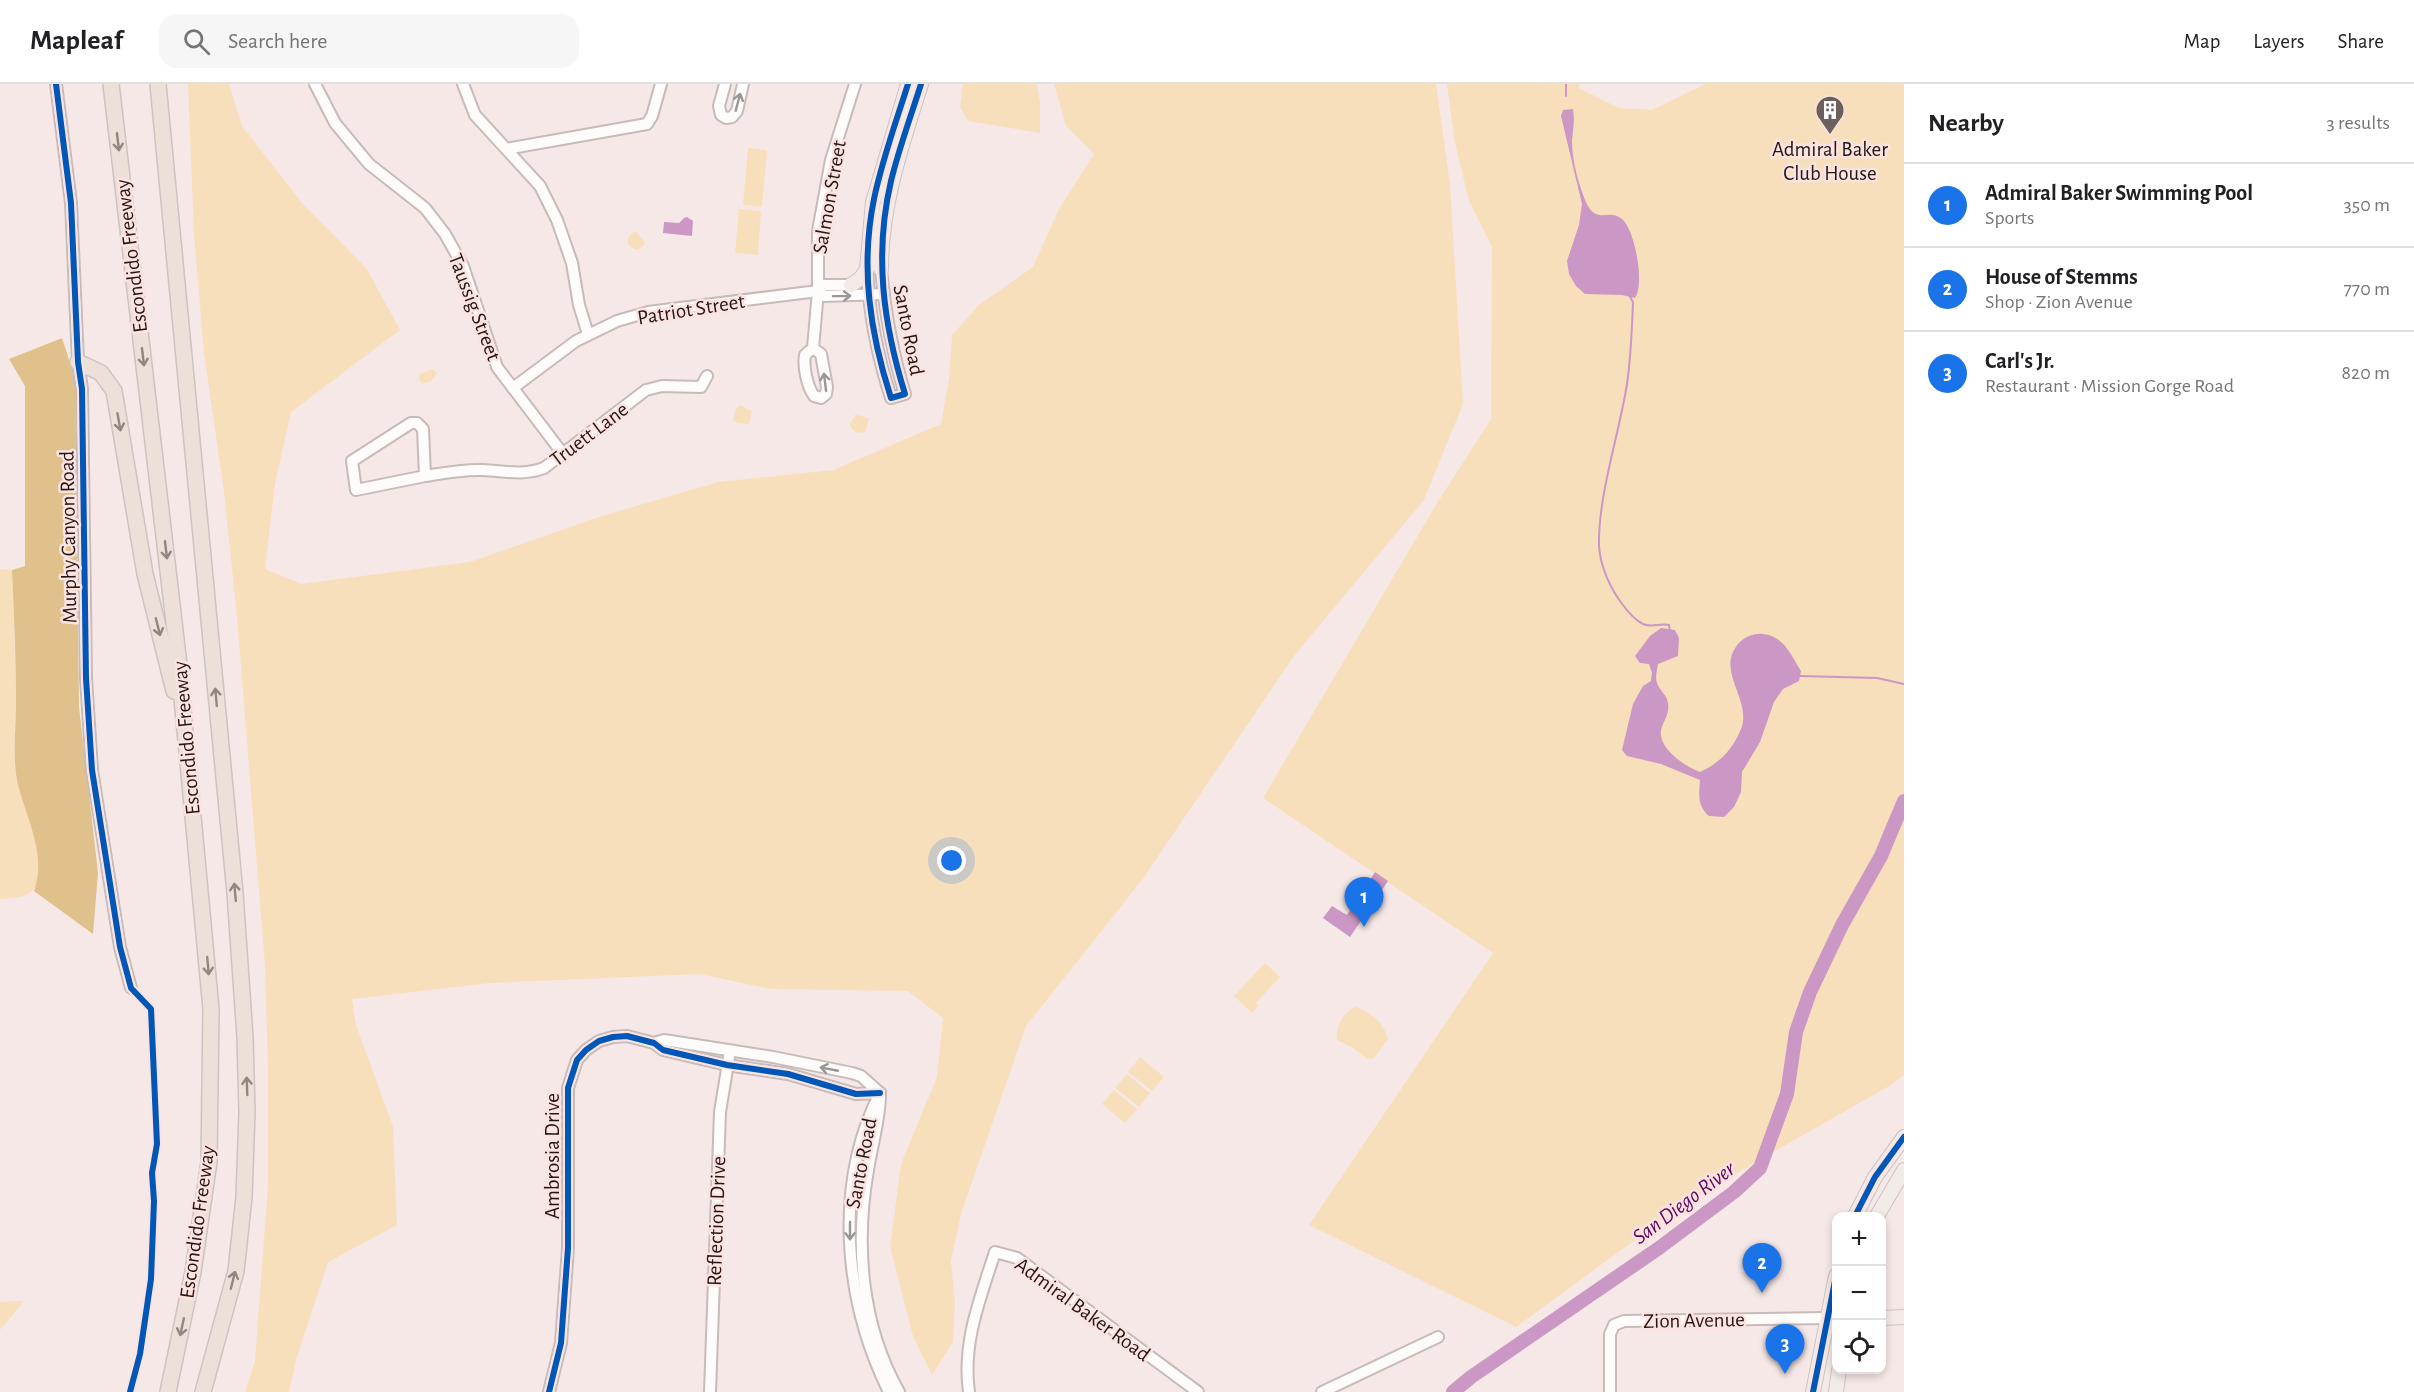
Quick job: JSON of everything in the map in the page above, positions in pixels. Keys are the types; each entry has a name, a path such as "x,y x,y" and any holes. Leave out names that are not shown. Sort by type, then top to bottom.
{"highway":[{"name":"Escondido Freeway","path":"111,84 178,656 211,1009 209,1162 194,1272 168,1392"},
{"name":"Escondido Freeway","path":"158,84 236,903 245,1037 247,1112 244,1197 236,1271 203,1392"},
{"path":"78,362 101,374 114,391 145,574 186,741"}],"main road":[{"name":"Santo Road","path":"874,269 873,202 908,84"},
{"name":"Santo Road","path":"874,269 892,178 921,84"},
{"path":"851,285 874,269"},
{"path":"1857,1212 1875,1177 1904,1137"},
{"path":"1879,1212 1904,1170"},
{"path":"1886,1318 1904,1317"},
{"path":"1813,1392 1832,1318"},
{"path":"1836,1392 1838,1374"}],"street":[{"name":"Murphy Canyon Road","path":"56,84 71,203 78,362 82,389 86,678 92,770 120,947 131,988"},
{"name":"Taussig Street","path":"315,84 335,123 369,164 424,208 445,234 463,266 497,367 562,454"},
{"path":"463,84 475,115 540,186 557,220 572,263 579,305 588,334"},
{"path":"506,149 647,124 652,116 662,84"},
{"path":"725,84 719,106 721,115 726,118 732,117 737,111 743,84"},
{"name":"Salmon Street","path":"813,348 818,291 818,231 831,160 855,84"},
{"name":"Santo Road","path":"874,269 884,294 891,344 905,394 891,398 880,364 869,309 868,295 874,269"},
{"name":"Patriot Street","path":"513,388 588,334 617,321 648,312 818,291 824,285 851,285"},
{"name":"Patriot Street","path":"818,291 824,296 884,294"},
{"name":"Truett Lane","path":"425,476 423,429 417,423 411,423 352,461 356,490 452,471 530,473 544,468 646,390 662,386 701,387 707,376"},
{"name":"Ambrosia Drive","path":"549,1392 561,1343 568,1248 570,1076 577,1060 586,1050 599,1041 613,1036 627,1035 654,1043 663,1050 727,1065 788,1074 856,1094 880,1093"},
{"name":"Ambrosia Drive","path":"654,1043 664,1040 773,1057 852,1073 861,1076 880,1093"},
{"name":"Reflection Drive","path":"710,1392 720,1112 730,1051"},
{"name":"Santo Road","path":"880,1093 869,1115 860,1148 852,1189 849,1234 853,1279 865,1332 889,1392"},
{"name":"Santo Road","path":"880,1093 879,1119 868,1170 860,1236 864,1285 875,1335 899,1392"},
{"name":"Admiral Baker Road","path":"969,1392 968,1350 971,1325 995,1252 1017,1258 1198,1392"},
{"name":"Zion Avenue","path":"1610,1392 1611,1334 1614,1325 1624,1321 1832,1318"},
{"path":"1322,1392 1438,1337"}],"shaded area":[{"path":"188,84 229,84 242,126 302,203 367,269 400,330 291,412 275,484 265,569 301,584 470,562 599,517 718,482 833,470 941,424 949,379 952,335 980,304 1033,267 1059,209 1094,154 1066,126 1054,84 1436,84 1450,184 1463,404 1424,500 1294,656 1142,880 1026,1026 961,1214 951,1261 955,1302 953,1342 932,1375 913,1336 890,1247 901,1164 937,1077 943,1018 908,991 770,989 700,974 490,983 352,999 356,1025 393,1126 397,1225 328,1262 296,1360 289,1392 245,1392 255,1361 268,1185 265,966 237,617 224,492 204,353 194,235"},
{"path":"963,84 1037,84 1040,102 1040,133 968,121 960,107"},
{"path":"1447,84 1579,84 1579,88 1619,108 1652,110 1705,84 1904,84 1904,1075 1891,1085 1691,1199 1516,1327 1309,1225 1493,953 1263,798 1437,503 1491,419 1492,247 1469,201 1455,143"},
{"path":"1573,109 1572,148 1580,186 1593,213 1617,216 1627,225 1639,270 1638,291 1635,298 1622,295 1585,294 1576,286 1569,274 1567,261 1579,225 1582,204 1561,116 1563,110"},
{"path":"748,148 767,150 762,207 743,205"},
{"path":"739,209 761,211 758,255 735,253"},
{"path":"687,217 693,221 692,236 663,233 664,222 679,223"},
{"path":"637,232 645,243 637,250 629,246 628,242 629,236"},
{"path":"62,338 75,378 79,707 98,873 93,934 34,891 37,878 37,851 18,785 15,765 16,670 12,570 25,566 25,386 9,359"},
{"path":"433,369 437,373 431,381 422,384 419,379 420,374"},
{"path":"740,405 752,411 749,424 737,423 733,420 736,409"},
{"path":"856,414 869,419 865,433 855,432 851,428 850,424"},
{"path":"0,569 12,570 16,703 15,765 18,785 36,845 40,868 37,885 33,890 24,896 0,899"},
{"path":"1661,628 1675,630 1679,638 1678,656 1658,664 1657,668 1657,683 1668,703 1661,737 1674,756 1700,772 1725,755 1741,729 1742,707 1731,673 1730,662 1733,652 1741,641 1757,634 1776,638 1786,647 1801,671 1799,681 1783,689 1774,702 1760,742 1742,772 1741,792 1734,807 1724,817 1709,816 1702,808 1700,780 1661,764 1627,756 1622,750 1633,704 1643,686 1651,681 1652,673 1649,664 1640,663 1635,656 1650,636"},
{"path":"1375,872 1388,881 1350,937 1323,918 1332,906 1347,915"},
{"path":"1265,963 1280,977 1256,1003 1258,1006 1252,1013 1234,996"},
{"path":"1357,1007 1377,1019 1388,1039 1374,1058 1368,1059 1337,1040 1337,1030 1344,1015"},
{"path":"1140,1057 1164,1077 1152,1091 1128,1072"},
{"path":"1127,1074 1150,1093 1139,1107 1115,1088"},
{"path":"1114,1090 1137,1109 1125,1123 1102,1104"},
{"path":"24,1301 0,1330 0,1302"}],"waterway":[{"path":"1566,84 1566,96"},
{"path":"1629,295 1633,302 1628,374 1602,506 1599,546 1610,585 1629,613 1646,625 1669,625 1670,632"},
{"path":"1800,676 1877,678 1904,684"},
{"name":"San Diego River","path":"1453,1392 1471,1377 1659,1248 1734,1192 1760,1168 1787,1094 1796,1032 1810,992 1842,925 1881,856 1904,801"}],"cycle path":[{"path":"56,84 71,203 78,362 82,389 86,678 92,770 120,947 131,988 151,1009 157,1144 152,1173 154,1201 151,1279 140,1354 130,1392"},
{"path":"908,84 877,184 868,250 869,300 878,349 891,398 905,394 886,315 882,262 883,235 891,181 921,84"},
{"path":"549,1392 561,1343 568,1248 568,1088 577,1060 586,1050 599,1041 627,1036 654,1043 663,1050 727,1065 788,1074 856,1094 880,1093"},
{"path":"1857,1212 1875,1177 1904,1137"},
{"path":"1813,1392 1832,1296"}],"place":[{"name":"Admiral Baker Club House","path":"1830,136"},
{"name":"Admiral Baker Swimming Pool","path":"1364,927"},
{"name":"House of Stemms","path":"1762,1293"},
{"name":"Carl's Jr.","path":"1785,1374"}]}
